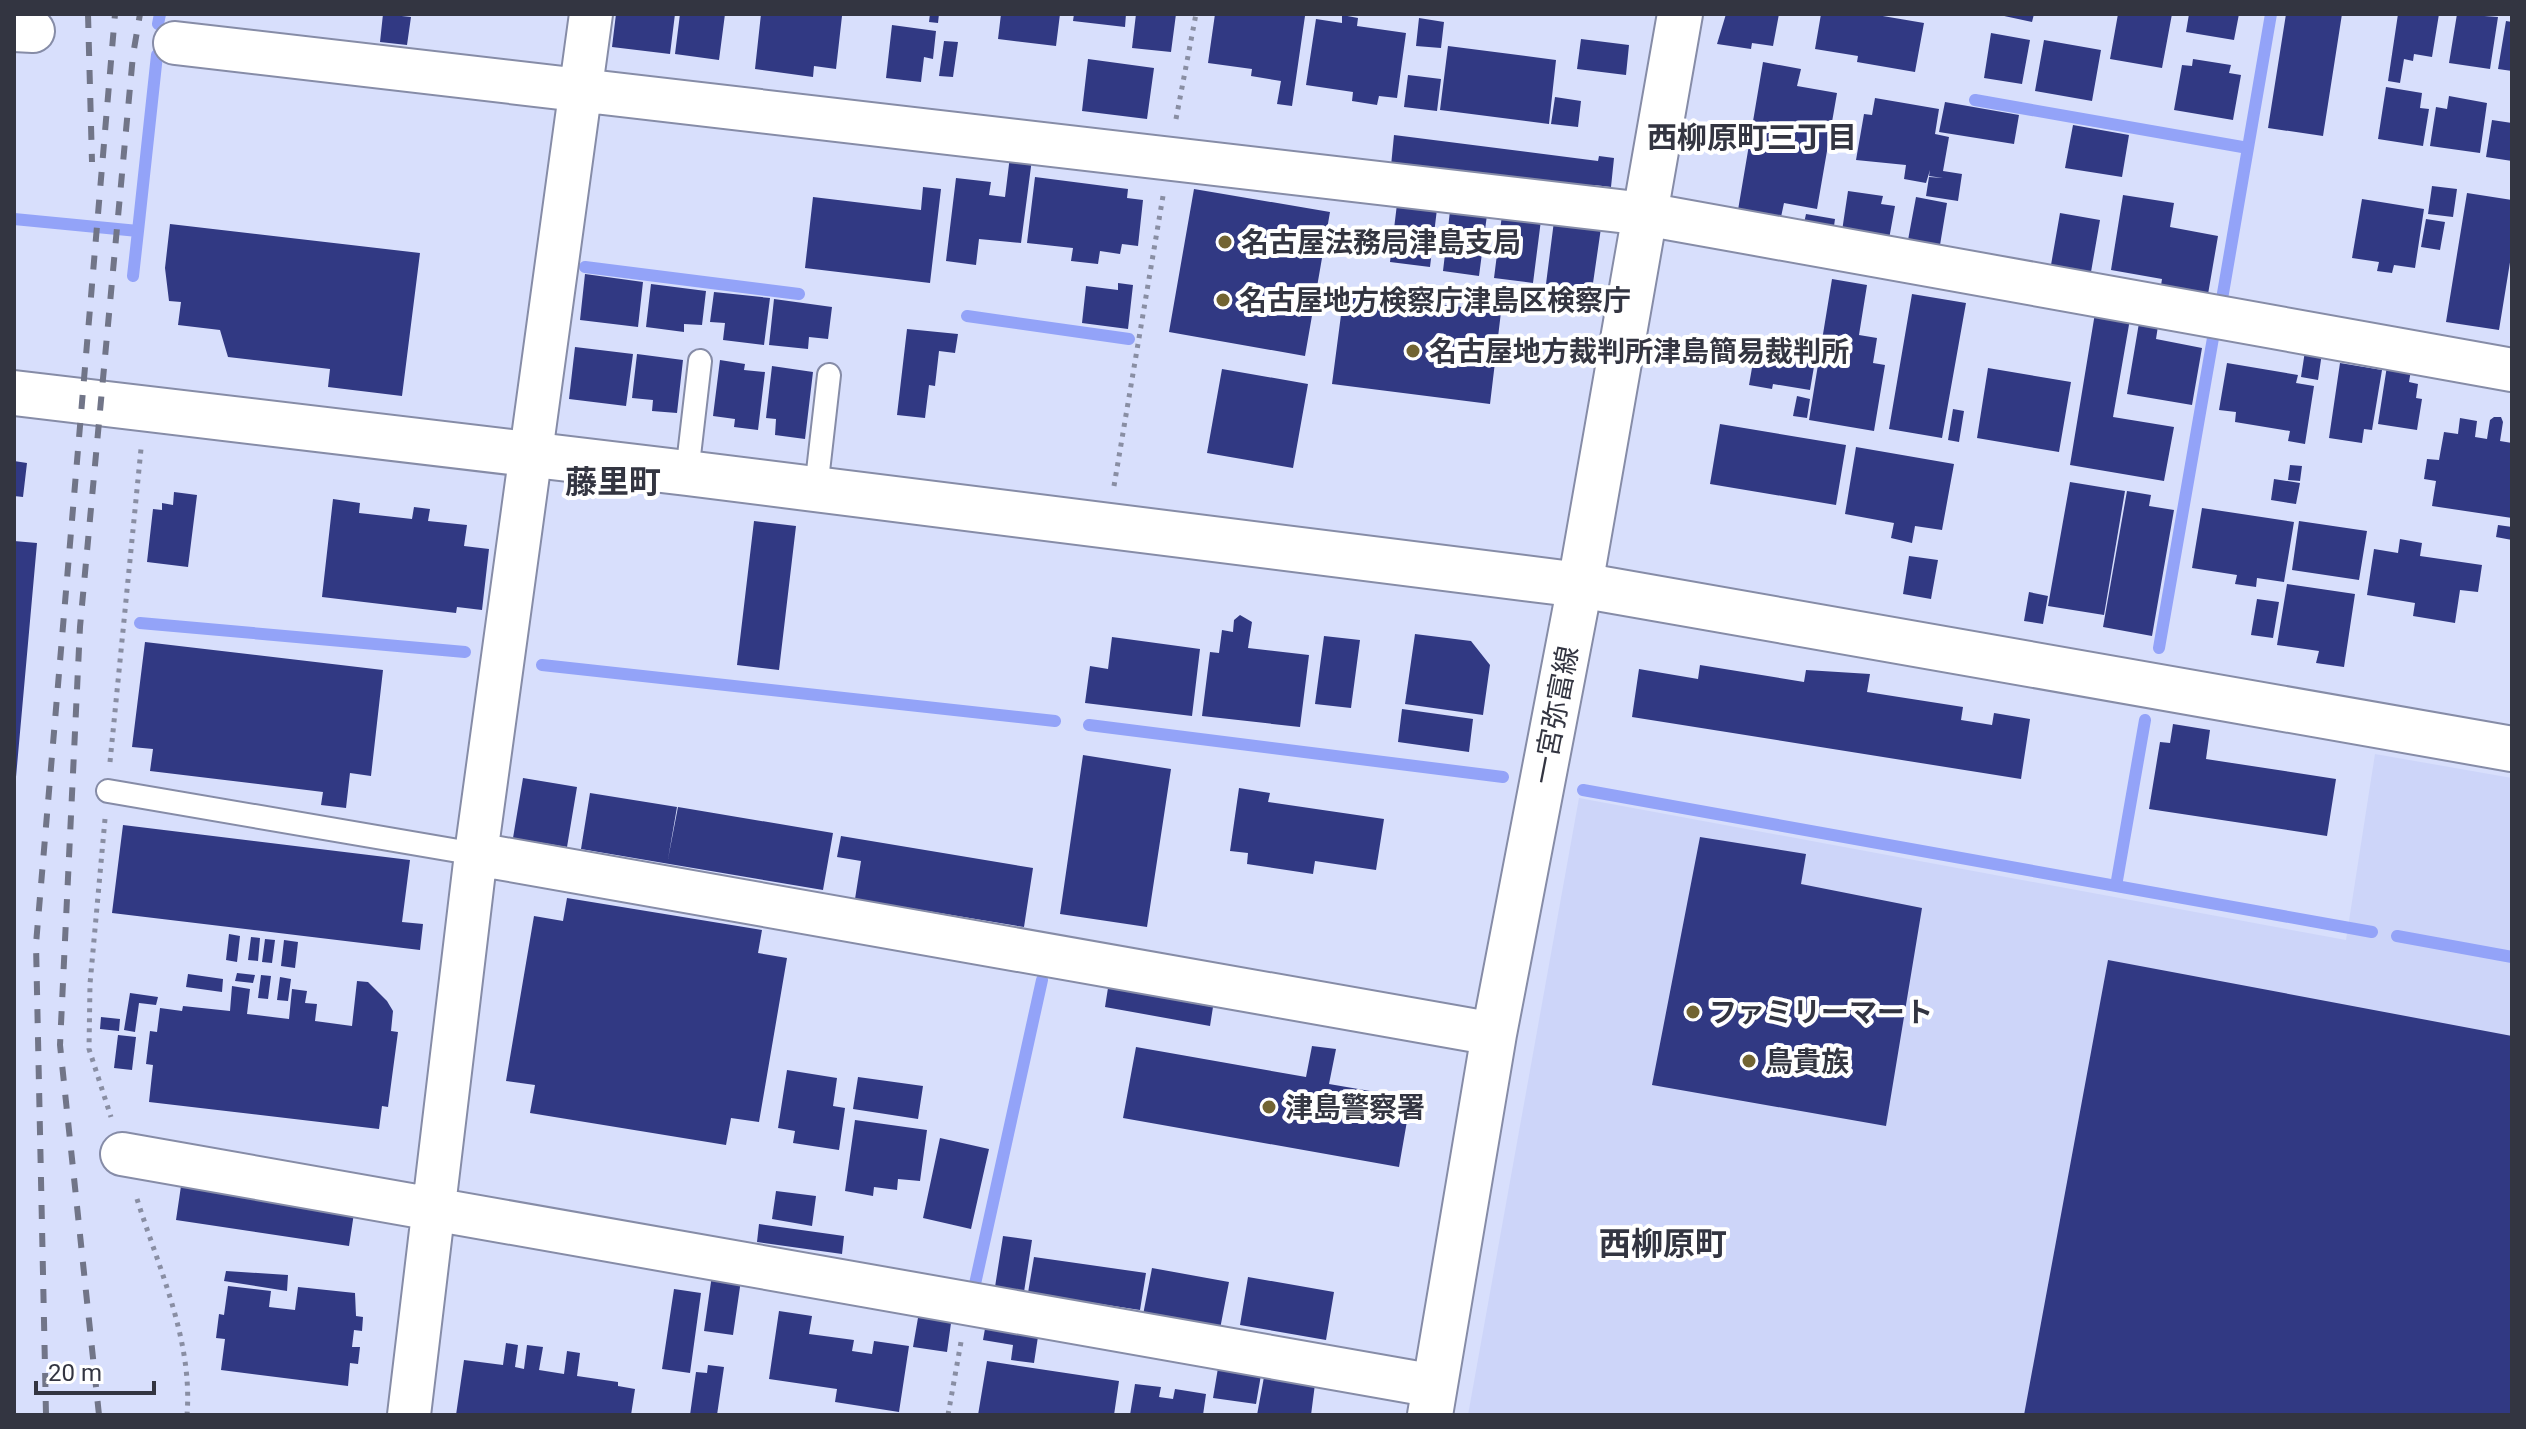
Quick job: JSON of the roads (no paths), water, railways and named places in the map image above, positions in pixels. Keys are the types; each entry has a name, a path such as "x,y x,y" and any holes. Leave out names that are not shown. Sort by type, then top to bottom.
{"street":[{"path":"409,1415 476,854 591,14"},
{"name":"一宮弥富線","path":"1432,1401 1494,1034 1580,585 1680,14"},
{"path":"175,43 1645,214 2512,370"},
{"path":"14,393 531,453 1580,585 2512,749"},
{"path":"476,854 1494,1034"},
{"path":"122,1154 968,1305 1432,1401"}],"lane":[{"path":"687,473 700,361"},
{"path":"816,489 829,375"},
{"path":"108,791 476,854"}],"waterway":[{"path":"158,24 160,14"},
{"path":"2222,299 2271,14"},
{"path":"138,231 157,55"},
{"path":"1975,100 2248,148"},
{"path":"14,219 138,231 133,276"},
{"path":"585,267 799,294"},
{"path":"967,316 1129,339"},
{"path":"2159,648 2213,338"},
{"path":"140,623 465,652"},
{"path":"542,665 1055,721"},
{"path":"2116,886 2145,720"},
{"path":"1089,725 1503,777"},
{"path":"1583,790 2372,932"},
{"path":"2397,936 2512,957"},
{"path":"975,1284 1042,980"}],"railway":[{"path":"88,14 92,162"},
{"path":"46,1415 36,944 115,14"},
{"path":"99,1415 60,1045 80,627 133,55 140,14"}],"place":[{"name":"名古屋法務局津島支局","path":"1225,242"},
{"name":"名古屋地方検察庁津島区検察庁","path":"1223,300"},
{"name":"名古屋地方裁判所津島簡易裁判所","path":"1413,351"},
{"name":"ファミリーマート","path":"1693,1012"},
{"name":"鳥貴族","path":"1749,1061"},
{"name":"津島警察署","path":"1269,1107"}],"district":[{"name":"西柳原町三丁目","path":"1752,138"},
{"name":"藤里町","path":"613,482"},
{"name":"西柳原町","path":"1663,1244"}]}
